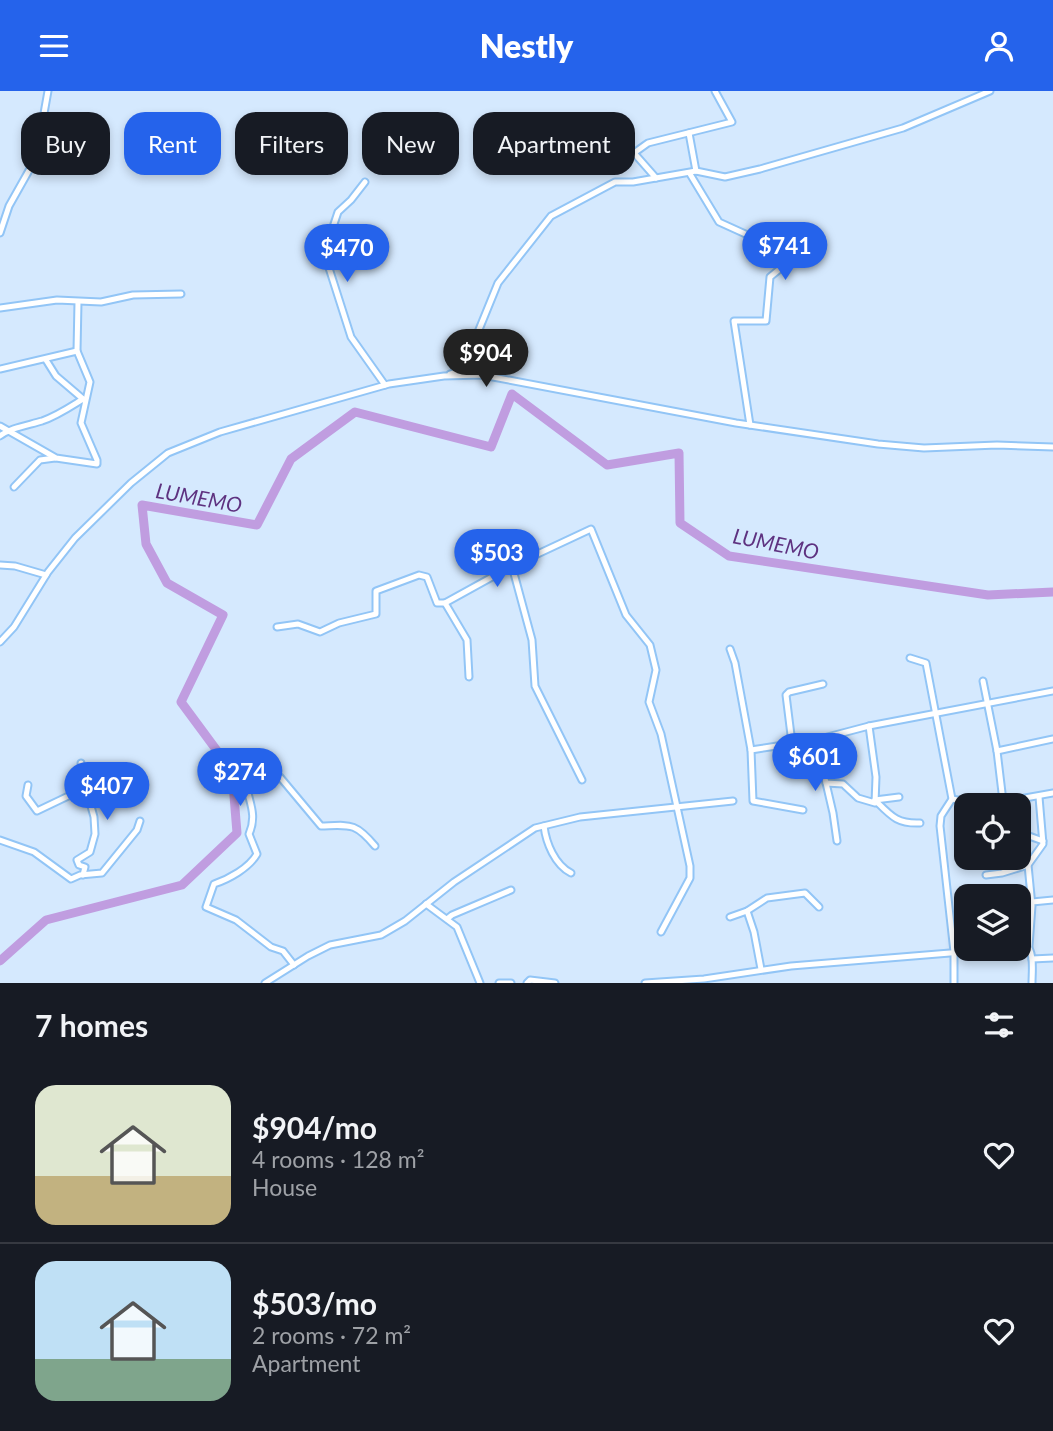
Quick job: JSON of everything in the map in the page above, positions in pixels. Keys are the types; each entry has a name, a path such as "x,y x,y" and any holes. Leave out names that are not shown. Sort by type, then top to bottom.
{"street":[{"path":"0,233 9,206 36,158 48,91"},
{"path":"656,179 634,153 648,143 732,122 715,91"},
{"path":"444,376 456,372 467,359 498,283 551,216 615,182 693,173 726,177 821,153 903,128 990,91"},
{"path":"689,133 693,173 719,222 752,237 787,263 770,277 766,321 734,321 750,425"},
{"path":"365,182 351,201 338,212 332,230 329,268 351,337 385,385"},
{"path":"0,308 57,300 101,302 132,295 181,294"},
{"path":"14,487 40,460 56,458 97,464 81,423 90,381 77,351 78,302"},
{"path":"0,369 77,351"},
{"path":"46,360 56,376 84,400"},
{"path":"0,642 14,627 46,575 75,538 131,483 168,453 220,432 385,385 444,376 482,375 750,425 878,444 924,448 997,445 1053,447"},
{"path":"0,436 7,430 20,429 52,417 84,400"},
{"path":"0,426 56,458"},
{"path":"277,627 298,624 320,632 339,623 376,614 376,591 419,575 427,577 437,603 446,603 512,566 591,529 626,615 650,645 656,670 649,702 661,734 690,866 690,878 661,932"},
{"path":"0,565 15,566 46,575"},
{"path":"512,566 532,640 536,687 582,779"},
{"path":"446,603 467,641 469,677"},
{"path":"730,649 751,750 752,800 803,810"},
{"path":"645,983 706,981 761,969 954,952 940,826 941,815 952,799 926,663 910,658"},
{"path":"983,681 1002,793"},
{"path":"792,743 786,695 823,684"},
{"path":"751,750 816,740 869,726 1053,691"},
{"path":"869,726 876,777 875,800 889,814 904,823 920,823"},
{"path":"997,751 1053,739"},
{"path":"816,740 837,841"},
{"path":"294,965 283,951 271,947 236,920 206,907 214,884 229,879 252,863 257,854 249,834 253,806 245,782 246,771 252,761 279,777 321,826 352,825 364,832 375,846"},
{"path":"81,764 83,789 90,804 95,834 90,852 77,860 79,865 85,867 83,875"},
{"path":"826,783 838,783 858,798 875,803 875,800 899,797"},
{"path":"27,785 26,796 37,811 83,789"},
{"path":"1031,798 1053,793"},
{"path":"1031,858 1041,850 1043,841 1039,797"},
{"path":"265,983 330,945 380,935 405,921 499,850 535,828 580,817 733,801"},
{"path":"0,840 34,852 71,879 102,873 137,830 140,821"},
{"path":"544,826 546,839 562,869 570,873"},
{"path":"1031,837 1043,841"},
{"path":"986,874 1012,870"},
{"path":"1029,870 1031,917"},
{"path":"447,919 511,890"},
{"path":"730,917 747,911 767,898 805,893 819,907"},
{"path":"1032,902 1053,900"},
{"path":"426,904 457,927 480,983"},
{"path":"747,911 761,969"},
{"path":"1031,955 1032,983"},
{"path":"1032,959 1053,958"},
{"path":"954,961 954,983"},
{"path":"527,983 530,980 555,983"},
{"path":"499,983 511,983"}],"waterway":[{"name":"LUMEMO","path":"0,961 46,920 182,885 237,833 232,771 181,702 223,615 167,583 146,544 142,505 257,525 291,459 355,412 491,447 512,394 607,465 679,453 680,523 729,556 988,595 1053,592"}]}
